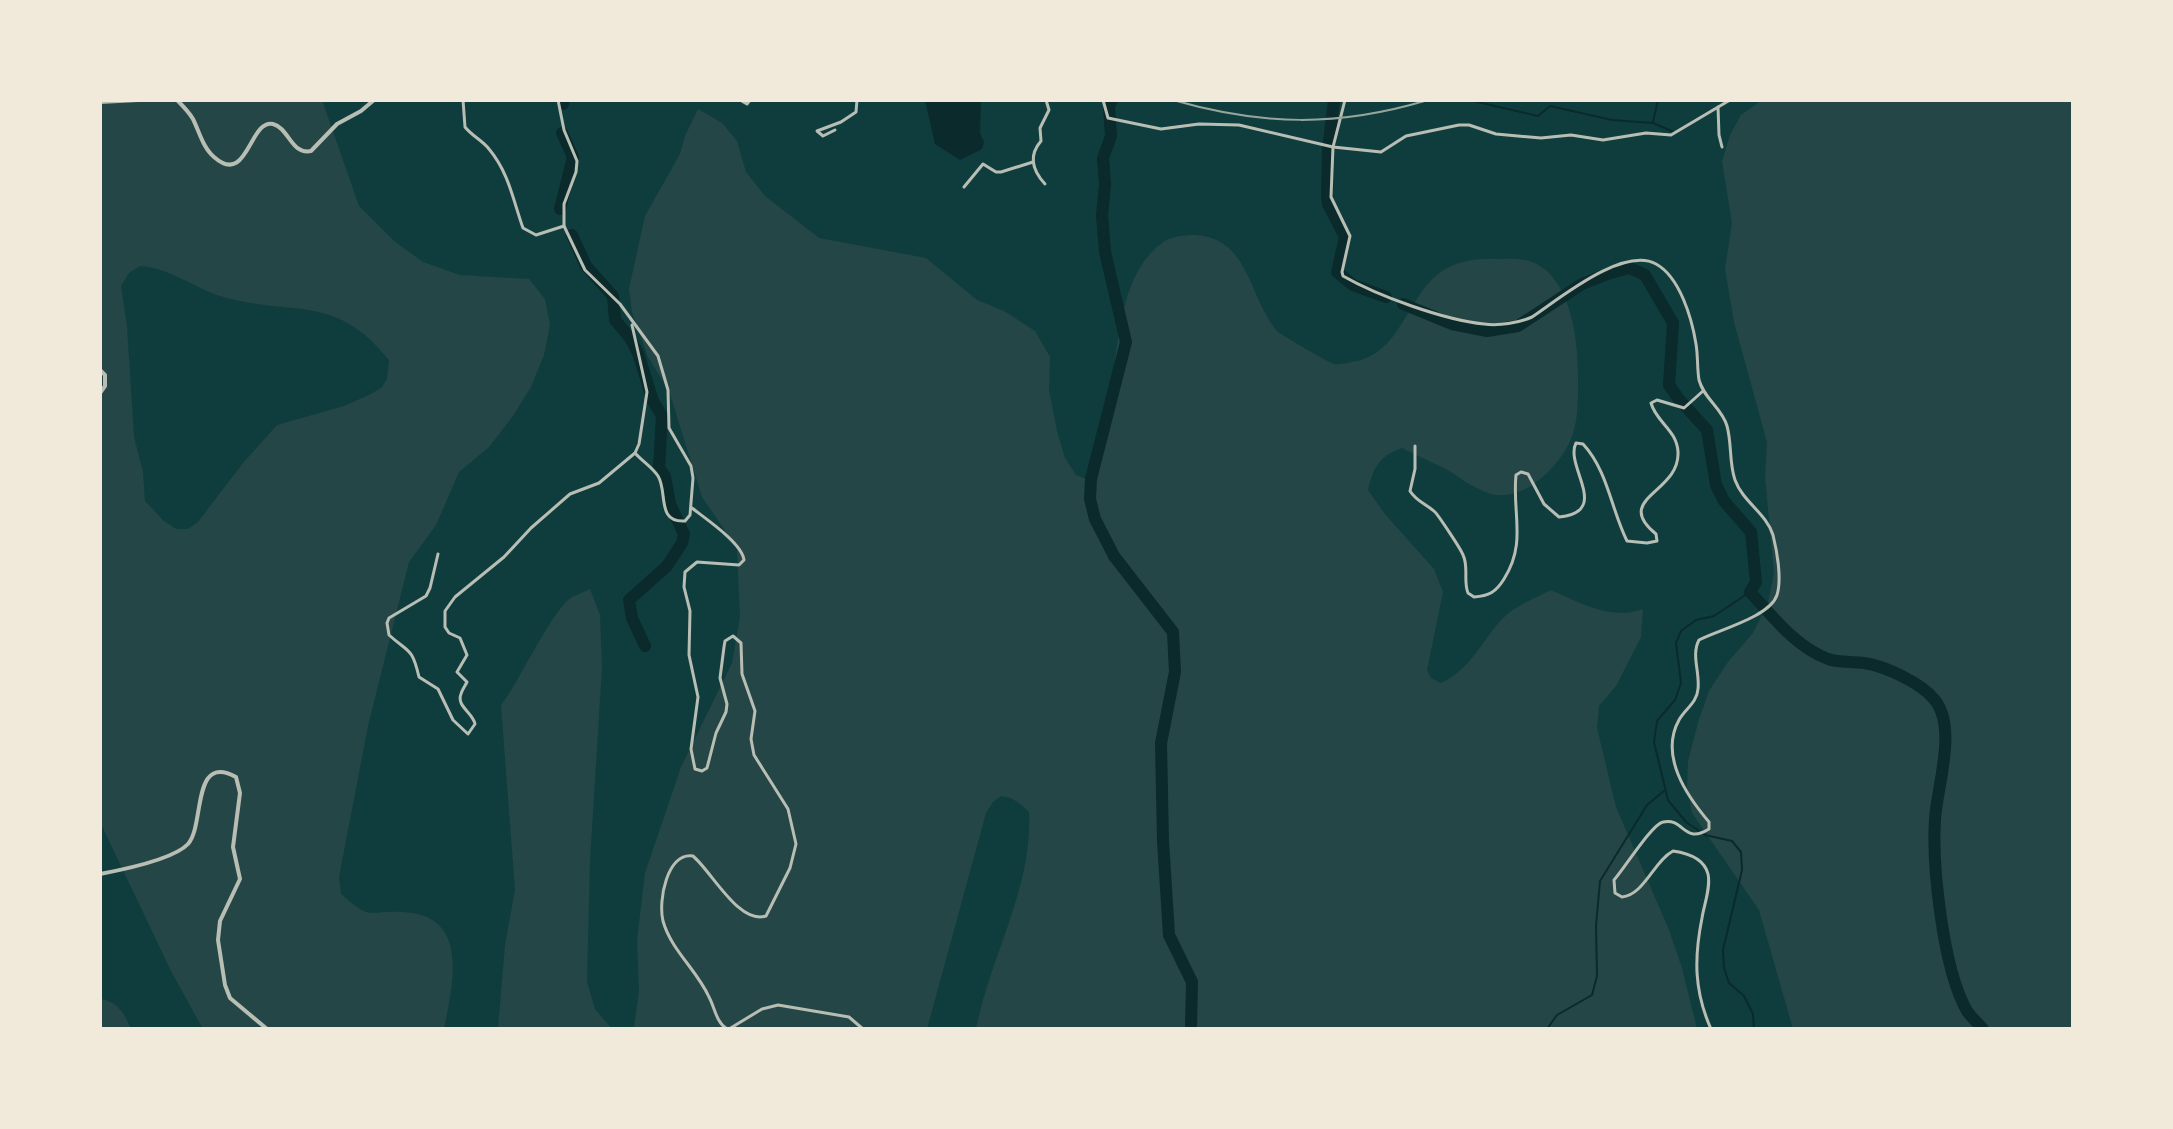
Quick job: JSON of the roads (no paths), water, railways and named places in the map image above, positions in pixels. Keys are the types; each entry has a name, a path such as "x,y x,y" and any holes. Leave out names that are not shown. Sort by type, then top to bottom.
{"street":[{"path":"100,102 138,100"},
{"path":"177,100 191,116 210,154 218,161 229,164 238,162 246,154 267,124 275,124 297,148 311,151 337,124 374,100"},
{"path":"463,100 465,127 489,148 497,160 513,192 523,228 536,235 564,226"},
{"path":"558,100 564,130 577,161 564,204 564,226 585,270 620,304 658,356 670,406 669,428 691,466 692,508 685,521 676,522 669,517 658,475 635,453"},
{"path":"740,100 747,104 750,100"},
{"path":"835,130 823,136 817,131 849,118 856,112 857,100"},
{"path":"1045,184 1035,173 1033,162 1035,148 1041,141 1040,128 1049,110 1046,100"},
{"path":"1103,100 1108,118 1147,127 1239,125 1333,147 1381,152 1413,134 1459,125 1496,134 1541,138 1571,135 1603,140 1646,133 1671,135 1730,100"},
{"path":"1345,100 1333,147 1331,197 1350,236 1343,276 1405,302 1487,325 1532,317 1615,265 1654,262 1668,272 1690,320 1696,342 1699,380 1703,391 1725,419 1739,491 1764,517 1773,536 1777,596 1749,619 1710,634 1699,640 1695,647 1696,699 1679,719 1672,742 1676,770 1693,803 1709,822 1709,829 1699,835 1691,835 1673,823 1664,822 1653,827 1614,880 1613,886 1615,893 1622,897 1634,894 1660,861 1673,851 1685,853 1702,864 1708,873 1708,884 1697,941 1695,976 1711,1029"},
{"path":"1718,107 1722,147"},
{"path":"964,187 983,164 1001,172 1033,162"},
{"path":"438,554 426,596 389,618 389,635 408,648 415,658 419,677 438,689 453,720 468,734 475,724 474,717 460,702 459,696 467,682 457,672 467,655 460,638 449,633 445,627 445,611 465,586 504,557 570,494 599,483 635,453 647,392 631,321"},
{"path":"100,370 105,375 105,386 100,393"},
{"path":"1415,446 1415,469 1410,491 1413,497 1437,513 1465,558 1468,593 1474,597 1486,596 1500,587 1514,559 1518,523 1516,475 1521,472 1528,474 1544,504 1559,517 1568,516 1584,505 1585,495 1573,452 1576,443 1583,444 1593,457 1614,500 1627,541 1657,541 1656,534 1644,524 1642,506 1654,491 1668,482 1674,472 1678,449 1675,437 1654,412 1651,403 1657,400 1684,408 1703,391"},
{"path":"692,508 738,546 744,555 739,565 697,562 685,572 684,587 690,611 689,655 698,697 692,764 702,771 707,768 716,733 726,712 720,678 725,641 733,636 741,643 742,674 755,711 751,739 754,755 788,809 796,844 790,868 773,903 766,916 760,918 749,917 737,907 693,856 677,858 662,906 664,925 708,994 719,1022 728,1029 762,1009 778,1005 849,1017 863,1029"},
{"path":"100,874 182,849 191,841 196,829 205,782 211,775 220,772 236,777 240,793 233,847 240,879 220,921 218,940 230,998 267,1029"}],"waterway":[{"path":"1112,100 1109,107 1111,136 1103,158 1105,184 1102,215 1105,252 1126,342 1091,479 1090,499 1095,519 1114,556 1173,632 1175,672 1161,743 1163,841 1169,935 1192,982 1191,1029"},
{"path":"1334,100 1327,195 1328,204 1345,237 1337,272 1353,285 1386,297"},
{"path":"1469,100 1538,116 1550,106 1612,120 1653,123 1674,132"},
{"path":"1653,122 1658,100"},
{"path":"560,209 573,157 562,133"},
{"path":"572,235 586,266 613,296 615,320 638,353 653,401 662,416 659,468 665,476 670,504 684,534 682,543 667,566 629,600 632,618 645,646"},
{"path":"1403,304 1452,324 1487,331 1518,326 1582,284 1610,273 1630,268 1645,275 1673,323 1669,385 1707,430 1716,485 1724,501 1751,532 1756,582 1750,592 1786,630 1816,654 1837,661 1873,665 1902,676 1928,693 1941,711 1945,741 1935,819 1937,890 1951,970 1967,1011 1983,1029"},
{"path":"1750,592 1714,616 1696,620 1681,631 1676,643 1681,683 1675,700 1657,721 1654,742 1668,800 1686,822 1705,835 1732,841 1741,852 1742,870 1723,950 1724,968 1729,983 1744,996 1753,1014 1754,1029"},
{"path":"1547,1029 1557,1015 1592,995 1597,976 1596,926 1600,881 1647,805 1664,791"}],"railway":[{"path":"1173,100 1238,115 1300,120 1363,115 1428,100"}]}
